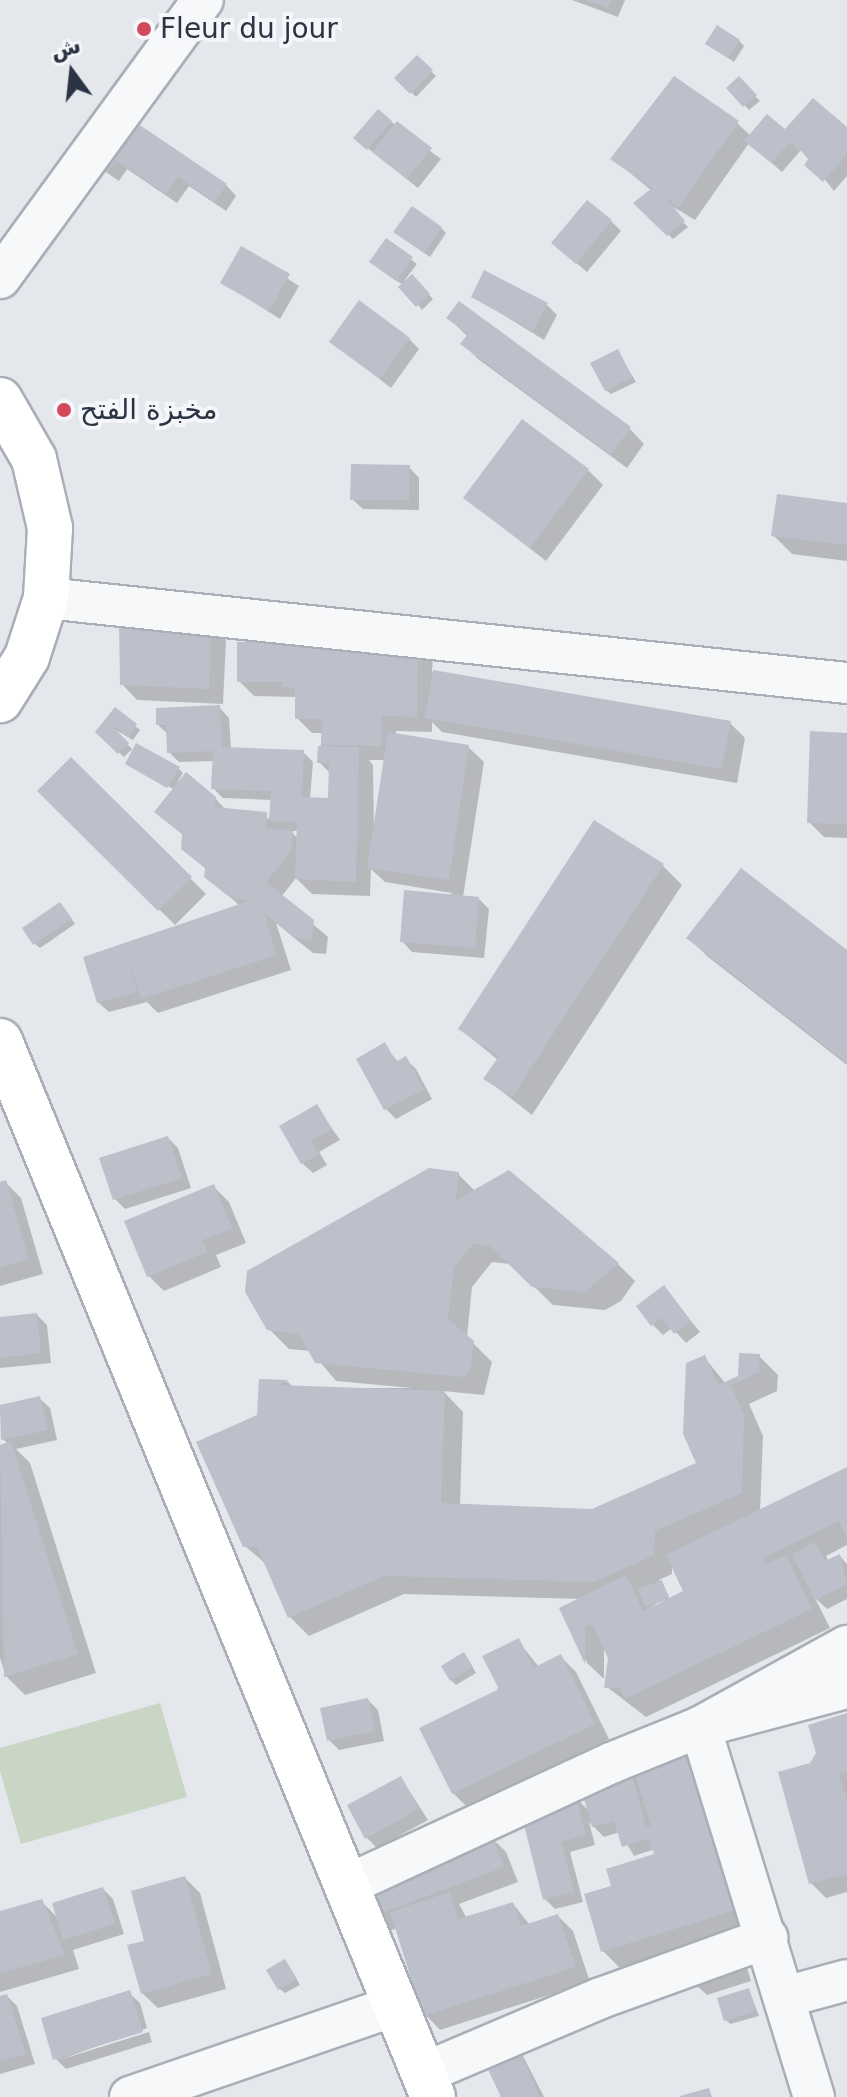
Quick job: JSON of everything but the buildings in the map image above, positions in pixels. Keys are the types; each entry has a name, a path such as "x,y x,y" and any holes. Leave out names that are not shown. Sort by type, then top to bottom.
{"main road":[{"path":"0,400 34,459 50,528 46,598 27,657 0,700"},
{"path":"0,1041 428,2085"}],"street":[{"path":"0,278 203,0"},
{"path":"46,598 847,683"},
{"path":"345,1886 611,1763 700,1727 847,1646"},
{"path":"700,1727 847,1688"},
{"path":"700,1727 814,2097"},
{"path":"428,2085 601,1998 767,1938"},
{"path":"785,1997 847,1980"},
{"path":"130,2097 395,2006"}],"green space":[{"path":"160,1703 187,1797 21,1844 0,1771 0,1748"}],"place":[{"name":"Fleur du jour","path":"144,29"},
{"name":"مخبزة الفتح","path":"64,410"}]}
